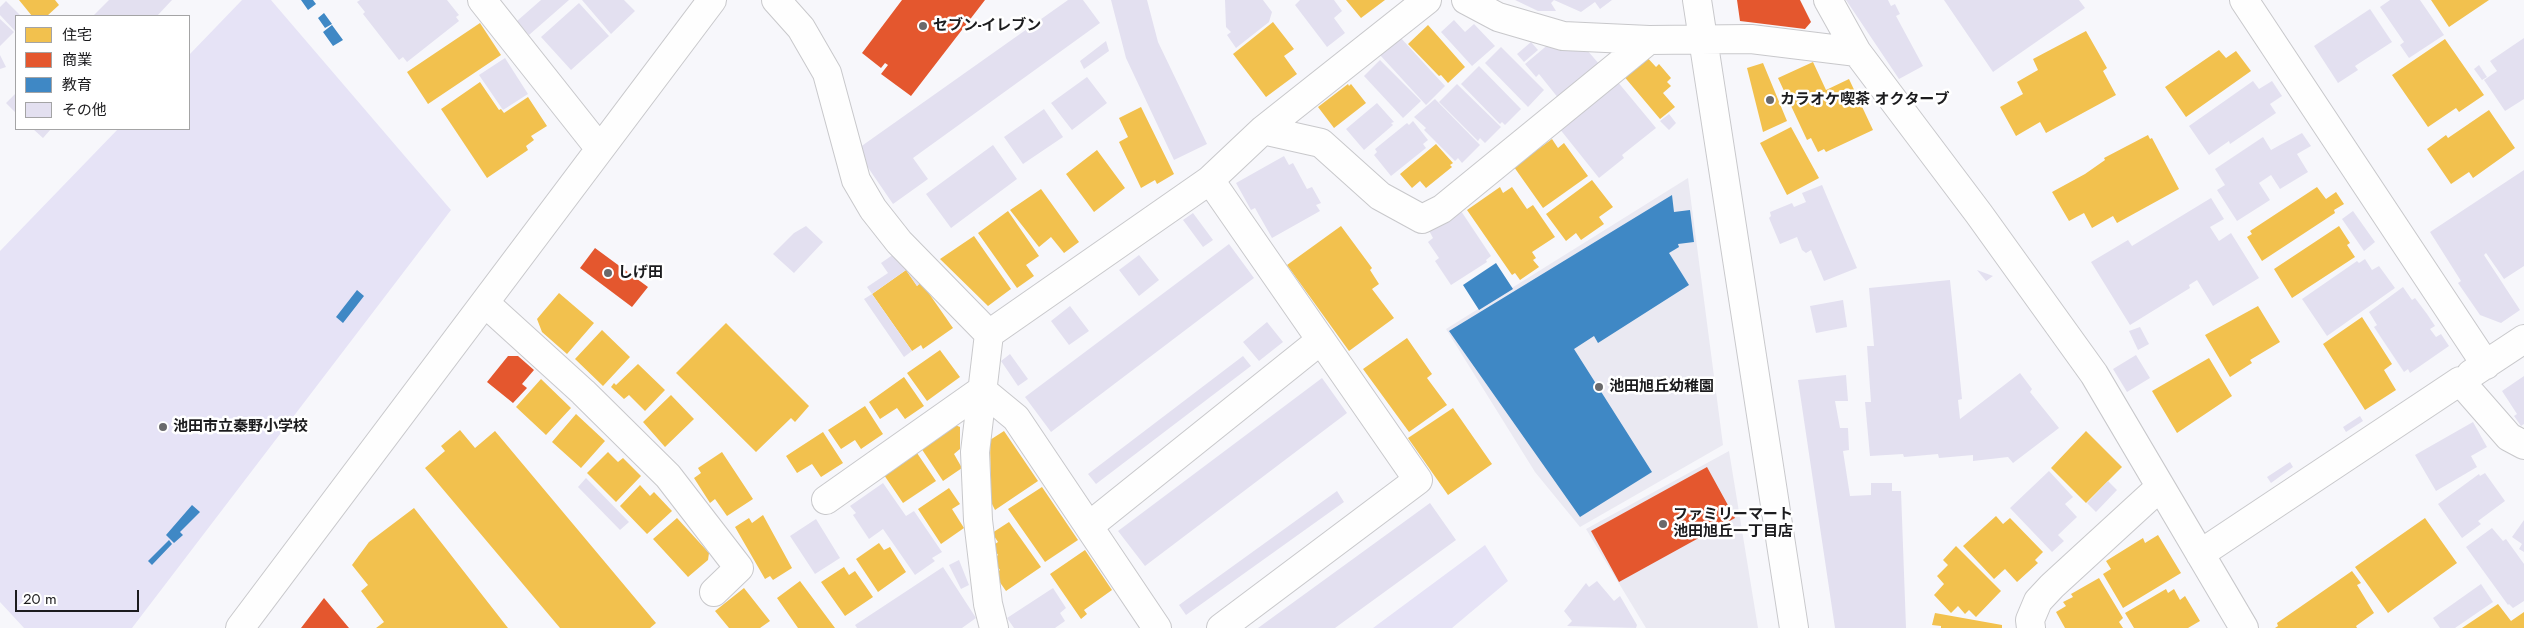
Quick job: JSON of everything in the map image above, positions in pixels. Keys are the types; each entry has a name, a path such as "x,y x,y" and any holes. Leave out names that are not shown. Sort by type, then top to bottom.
{"street":[{"path":"482,0 600,149"},
{"path":"240,628 712,0"},
{"path":"776,0 801,28 826,73 856,180 873,209 899,242 989,334"},
{"path":"994,628 988,604 978,520 975,452 989,334 1210,180 1263,130 1427,0"},
{"path":"1466,0 1498,17 1563,36 1649,40 1752,39 1857,52"},
{"path":"1697,0 1794,628"},
{"path":"1828,0 1857,52 1979,214 2094,374 2244,628"},
{"path":"2244,0 2486,364"},
{"path":"1263,130 1321,143 1380,196 1422,220 1442,209 1649,40"},
{"path":"1210,180 1418,480 1220,628"},
{"path":"485,303 576,386 668,476 739,568 714,592"},
{"path":"2200,554 2524,339"},
{"path":"1089,526 1321,340"},
{"path":"2460,381 2509,437 2524,445"},
{"path":"826,500 982,390"},
{"path":"982,390 1016,418 1157,628"},
{"path":"2031,628 2030,620 2038,601 2047,591 2160,487"}],"shaded area":[{"name":"池田市立秦野小学校","path":"242,0 271,0 451,210 132,628 24,628 0,602 0,251 117,130 190,130 190,54"},
{"name":"池田旭丘幼稚園","path":"1688,178 1723,445 1580,527 1535,472 1446,329"},
{"path":"1729,451 1758,628 1646,628 1586,529"},
{"path":"1485,545 1508,581 1452,628 1373,628"}],"building: 住宅":[{"path":"19,0 55,0 59,5 48,15 31,15"},
{"path":"1346,0 1385,0 1361,18"},
{"path":"2431,0 2489,0 2449,27"},
{"path":"1273,22 1294,49 1284,56 1297,74 1266,97 1233,54"},
{"path":"480,23 501,55 428,104 407,72"},
{"path":"1428,25 1465,67 1448,83 1408,44"},
{"path":"2086,31 2107,68 2103,71 2116,95 2046,133 2040,122 2016,136 2000,107 2023,94 2017,82 2038,70 2033,59"},
{"path":"2445,39 2484,95 2459,112 2456,108 2428,127 2392,75"},
{"path":"2219,50 2226,58 2236,51 2251,71 2186,117 2165,87"},
{"path":"1644,54 1656,67 1659,64 1671,78 1667,82 1671,86 1663,93 1675,107 1660,119 1622,74"},
{"path":"1813,62 1826,90 1849,79 1873,130 1826,152 1824,149 1818,152 1811,138 1807,140 1778,78"},
{"path":"1763,63 1787,121 1763,132 1747,68"},
{"path":"480,82 499,110 501,109 504,113 528,97 547,126 531,136 534,140 526,146 528,150 487,178 441,109"},
{"path":"1348,84 1349,86 1351,84 1366,103 1334,128 1318,107"},
{"path":"1141,107 1174,174 1157,184 1155,180 1141,188 1119,142 1128,137 1119,118"},
{"path":"2489,110 2515,148 2473,178 2469,172 2451,184 2427,149 2446,135 2448,138"},
{"path":"1791,127 1819,178 1787,195 1760,143"},
{"path":"2148,135 2150,139 2152,138 2179,189 2117,223 2113,216 2092,228 2084,213 2069,221 2052,192 2085,174 2105,160 2104,158"},
{"path":"1552,139 1558,148 1564,143 1588,176 1543,208 1514,167"},
{"path":"1436,144 1453,163 1450,165 1452,167 1426,188 1420,181 1412,188 1400,174"},
{"path":"1097,150 1125,188 1094,212 1066,174"},
{"path":"1592,180 1613,207 1599,217 1604,224 1581,240 1576,233 1566,241 1546,214"},
{"path":"1500,187 1503,193 1512,187 1527,209 1533,205 1555,237 1532,252 1536,258 1533,260 1539,267 1520,280 1515,273 1512,275 1467,210"},
{"path":"2317,187 2326,199 2336,192 2344,204 2334,210 2335,213 2262,261 2247,237 2252,234 2250,231"},
{"path":"1041,189 1079,242 1064,253 1051,237 1039,247 1010,210"},
{"path":"1008,211 1039,256 1026,265 1034,276 1017,288 978,233"},
{"path":"1341,226 1372,268 1370,270 1379,284 1372,289 1394,318 1349,351 1287,265"},
{"path":"2339,226 2350,243 2347,245 2355,257 2292,298 2274,269"},
{"path":"974,236 1011,289 988,306 940,259"},
{"path":"906,270 917,286 921,282 953,328 923,349 921,345 912,351 872,294"},
{"path":"559,293 594,323 567,354 542,332 537,319"},
{"path":"2258,306 2280,342 2250,360 2252,363 2230,377 2205,335"},
{"path":"2362,317 2392,364 2384,370 2396,390 2365,410 2323,344"},
{"path":"726,323 809,406 795,422 791,418 756,452 676,373"},
{"path":"602,330 630,357 603,386 575,359"},
{"path":"1407,338 1432,374 1427,378 1447,405 1409,432 1363,369"},
{"path":"940,350 960,377 927,401 907,373"},
{"path":"2209,358 2232,396 2177,433 2152,391"},
{"path":"638,364 665,390 645,411 629,395 624,399 611,387 614,383 616,385"},
{"path":"904,377 924,406 905,419 897,408 880,419 869,402"},
{"path":"541,379 571,408 546,435 516,407"},
{"path":"671,395 694,419 665,447 643,422"},
{"path":"865,406 883,434 861,449 855,440 841,449 828,430"},
{"path":"1453,408 1492,464 1448,495 1408,438"},
{"path":"576,414 605,441 581,468 552,442"},
{"path":"955,425 960,427 960,449 954,454 962,468 943,481 921,448"},
{"path":"460,430 475,448 495,431 656,623 650,628 560,628 425,468 445,451 441,446"},
{"path":"1004,431 1038,481 995,510 991,502 990,440"},
{"path":"2086,431 2122,467 2086,503 2051,468"},
{"path":"823,432 843,463 821,477 812,464 797,473 786,456"},
{"path":"608,452 618,462 623,458 641,476 616,502 587,473"},
{"path":"722,452 753,499 727,516 715,499 710,503 694,478 701,473 698,468"},
{"path":"917,453 936,481 903,503 884,475"},
{"path":"640,485 650,496 654,492 672,511 647,534 620,506"},
{"path":"1042,487 1078,540 1045,562 1008,509"},
{"path":"949,488 960,504 952,509 964,528 941,544 918,509"},
{"path":"414,508 508,628 376,628 384,622 361,591 368,585 352,565 369,542"},
{"path":"763,515 792,568 773,580 770,576 765,579 735,527 749,518 752,523"},
{"path":"1996,516 2003,524 2010,518 2043,552 2035,560 2038,563 2017,582 2005,569 1994,579 1963,546"},
{"path":"677,518 709,553 708,560 688,577 653,539"},
{"path":"2425,518 2457,563 2388,613 2355,567"},
{"path":"1009,522 1041,567 1006,591 994,574 1000,570 992,560 998,555 992,546 998,542 992,533"},
{"path":"2158,535 2181,573 2123,608 2103,574 2111,569 2106,561 2143,538 2145,543"},
{"path":"879,543 884,550 890,547 906,572 878,592 856,559"},
{"path":"1956,546 2001,591 1976,617 1969,610 1965,614 1958,606 1951,613 1934,595 1944,584 1937,576 1948,565 1943,560"},
{"path":"1085,550 1112,590 1084,610 1087,614 1081,619 1050,574"},
{"path":"844,567 849,575 855,571 873,597 845,616 821,582"},
{"path":"2352,571 2361,583 2357,585 2374,613 2356,626 2357,628 2275,628 2278,626 2277,623"},
{"path":"2099,578 2123,618 2119,622 2123,628 2065,628 2056,612 2066,606 2063,602 2073,597 2071,594"},
{"path":"800,581 835,628 798,628 777,598"},
{"path":"744,588 770,621 760,628 729,628 715,611"},
{"path":"2166,589 2168,593 2174,589 2180,600 2185,596 2200,621 2188,628 2134,628 2125,613"},
{"path":"2498,604 2511,621 2524,612 2524,628 2462,628"},
{"path":"1935,613 2002,625 2002,628 1941,628 1941,626 1932,625"}],"building: 商業":[{"name":"セブン-イレブン","path":"902,0 985,0 911,96 881,74 888,65 885,63 881,68 862,53"},
{"path":"1737,0 1800,0 1811,22 1805,29 1740,21"},
{"path":"595,248 648,287 632,307 580,268"},
{"path":"508,356 518,356 534,370 522,384 527,388 513,403 487,382"},
{"name":"ファミリーマート 池田旭丘一丁目店","path":"1707,467 1735,518 1619,582 1591,531"},
{"path":"324,598 349,628 301,628"}],"building: 教育":[{"path":"301,0 313,0 316,4 308,10"},
{"path":"324,13 332,24 325,28 318,18"},
{"path":"332,25 343,40 333,46 323,32"},
{"name":"池田旭丘幼稚園","path":"1672,195 1674,212 1690,210 1694,242 1678,244 1679,247 1669,253 1689,285 1598,343 1594,336 1574,349 1652,472 1580,517 1449,331"},
{"path":"1496,263 1513,289 1479,310 1463,285"},
{"path":"357,290 364,296 343,323 336,317"},
{"path":"192,505 200,512 180,532 183,535 174,543 166,535"},
{"path":"169,540 172,544 152,565 148,561"}],"building: その他":[{"path":"109,0 172,0 158,15 94,15"},
{"path":"360,0 447,0 459,15 456,17 459,21 407,62 403,57 399,60 363,14 365,12 357,2"},
{"path":"541,0 569,0 529,35 517,21"},
{"path":"582,0 624,0 635,11 611,34"},
{"path":"1068,0 1083,0 1100,23 913,158 928,179 893,204 856,150"},
{"path":"1111,0 1147,0 1158,42 1207,144 1174,160 1126,58"},
{"path":"1225,0 1263,0 1272,12 1269,22 1236,48 1227,35 1231,32 1226,27"},
{"path":"1300,0 1334,0 1342,11 1334,18 1345,33 1327,47 1295,5"},
{"path":"1515,0 1554,0 1551,3 1556,11 1538,11"},
{"path":"1554,0 1612,0 1600,9 1595,2 1581,12"},
{"path":"1846,0 1888,0 1891,6 1895,4 1900,14 1896,16 1923,66 1899,79"},
{"path":"1944,0 2079,0 2085,8 1993,72"},
{"path":"2390,0 2420,0 2444,35 2409,58 2400,45 2404,42 2380,7"},
{"path":"6,1 20,15 15,15 15,31 0,15 0,7"},
{"path":"579,3 609,36 571,70 541,37"},
{"path":"2370,9 2392,42 2355,66 2358,70 2338,83 2314,46"},
{"path":"0,19 14,32 0,46"},
{"path":"1454,20 1465,32 1474,24 1495,46 1472,66 1441,32"},
{"path":"1400,37 1445,86 1426,105 1380,55"},
{"path":"2524,38 2524,99 2505,111 2484,80 2497,71 2490,61"},
{"path":"1106,41 1109,51 1084,69 1080,61"},
{"path":"1531,42 1538,50 1524,62 1517,54"},
{"path":"1580,42 1600,65 1559,99 1539,74 1536,77 1525,64 1550,43 1564,43 1571,50"},
{"path":"1501,47 1544,90 1528,107 1485,63"},
{"path":"0,55 6,67 0,69"},
{"path":"505,58 528,94 503,110 479,75"},
{"path":"1380,60 1421,101 1403,118 1364,76"},
{"path":"2479,65 2487,77 2482,80 2474,69"},
{"path":"1479,66 1521,109 1505,125 1502,122 1500,124 1461,84"},
{"path":"1087,77 1107,103 1072,130 1051,103"},
{"path":"1617,81 1656,128 1622,155 1624,158 1599,178 1559,128"},
{"path":"2253,81 2259,89 2272,81 2282,96 2270,104 2276,113 2230,144 2229,141 2209,155 2189,126"},
{"path":"1457,84 1501,127 1485,143 1480,138 1478,141 1439,102"},
{"path":"15,94 15,112 6,103"},
{"path":"1435,99 1480,145 1462,163 1458,158 1455,161 1424,130 1426,128 1414,117"},
{"path":"1377,103 1394,122 1391,123 1393,125 1364,150 1346,129"},
{"path":"1044,109 1063,137 1023,164 1004,137"},
{"path":"1669,114 1676,123 1669,130 1660,121"},
{"path":"1413,121 1428,140 1423,144 1426,148 1391,176 1374,155 1377,152 1375,149 1407,123 1409,125"},
{"path":"34,130 50,130 43,138"},
{"path":"2302,133 2311,146 2297,154 2308,172 2280,189 2271,175 2259,183 2270,200 2237,221 2217,190 2225,185 2215,169 2263,137 2271,150"},
{"path":"993,145 1017,179 951,228 926,194"},
{"path":"1284,156 1289,165 1293,163 1307,189 1312,187 1321,203 1316,205 1320,211 1272,238 1255,208 1251,210 1236,183"},
{"path":"2524,170 2524,266 2504,279 2486,253 2484,255 2520,310 2501,323 2480,315 2458,283 2461,281 2430,232"},
{"path":"1822,185 1857,268 1824,281 1811,250 1806,253 1802,250 1797,237 1780,244 1769,218 1771,216 1770,212 1792,203 1794,207 1806,202 1802,193"},
{"path":"2211,198 2224,219 2210,227 2219,241 2231,233 2259,278 2213,306 2197,280 2189,285 2190,288 2130,325 2091,262 2128,240 2132,246"},
{"path":"1459,208 1491,256 1486,260 1487,262 1451,285 1435,261 1439,258 1428,242 1433,238 1427,227"},
{"path":"2353,211 2375,242 2364,251 2342,219"},
{"path":"1193,213 1213,240 1203,247 1183,220"},
{"path":"806,226 823,242 794,273 773,254 794,233"},
{"path":"1229,244 1254,278 1051,432 1025,397"},
{"path":"894,254 921,282 917,286 906,270 872,294 867,287 888,273 881,263"},
{"path":"1139,255 1159,280 1139,296 1119,270"},
{"path":"2365,259 2372,270 2379,266 2395,288 2327,336 2302,299 2357,261 2359,263"},
{"path":"1977,270 1993,276 1986,281"},
{"path":"1950,280 1962,399 1958,400 1960,419 2020,373 2032,389 2030,392 2059,428 2013,463 2008,457 1973,461 1973,455 1939,458 1938,454 1904,457 1903,454 1870,456 1865,402 1871,402 1867,346 1874,346 1869,288"},
{"path":"2403,287 2412,300 2415,298 2435,326 2430,329 2436,337 2441,334 2449,346 2410,373 2408,369 2404,372 2374,327 2377,325 2369,312"},
{"path":"872,294 912,351 904,357 864,299"},
{"path":"1843,300 1847,327 1816,333 1810,306"},
{"path":"1070,306 1089,331 1069,345 1051,321"},
{"path":"1267,322 1283,342 1259,361 1243,342"},
{"path":"2140,327 2149,344 2138,350 2129,331"},
{"path":"1010,354 1028,379 1018,386 1001,361"},
{"path":"2136,355 2150,378 2127,392 2113,369"},
{"path":"1243,356 1251,366 1096,484 1088,474"},
{"path":"1846,375 1848,401 1835,401 1840,428 1848,428 1849,450 1843,451 1850,496 1871,495 1871,483 1892,483 1892,491 1901,491 1906,628 1835,628 1798,380"},
{"path":"2524,376 2524,424 2521,426 2514,416 2517,414 2502,391"},
{"path":"1322,378 1347,413 1145,566 1118,531"},
{"path":"2360,416 2363,421 2346,432 2343,427"},
{"path":"2473,422 2487,447 2471,456 2477,467 2436,491 2415,455"},
{"path":"2290,462 2293,467 2271,483 2267,477"},
{"path":"2049,471 2073,497 2065,504 2077,517 2058,535 2064,541 2052,552 2010,508"},
{"path":"2485,473 2505,501 2478,521 2481,524 2462,538 2438,504 2479,474 2480,476"},
{"path":"586,478 629,522 620,530 578,487"},
{"path":"2108,481 2117,490 2096,512 2087,503"},
{"path":"883,483 906,516 914,511 942,552 932,558 935,561 915,575 883,529 869,539 853,515 856,513 850,506"},
{"path":"1337,491 1344,502 1186,615 1179,605"},
{"path":"1430,503 1456,540 1335,628 1258,628"},
{"path":"816,519 840,558 815,574 790,536"},
{"path":"2524,520 2524,552 2519,549 2522,544 2512,537"},
{"path":"2492,528 2503,541 2506,539 2524,564 2524,601 2513,608 2508,605 2466,547"},
{"path":"959,560 969,585 961,589 949,565"},
{"path":"943,567 976,618 962,628 857,628 855,625"},
{"path":"1597,581 1614,601 1620,596 1637,625 1636,628 1567,626 1572,621 1564,611 1586,583 1589,587"},
{"path":"2481,584 2493,602 2455,628 2440,628 2433,618"},
{"path":"1053,588 1066,608 1060,613 1065,621 1055,628 1014,628 1007,618"}],"place":[{"name":"セブン-イレブン","path":"923,26"},
{"name":"カラオケ喫茶 オクターブ","path":"1770,100"},
{"name":"しげ田","path":"608,273"},
{"name":"池田旭丘幼稚園","path":"1599,387"},
{"name":"池田市立秦野小学校","path":"163,427"},
{"name":"ファミリーマート 池田旭丘一丁目店","path":"1663,524"}]}
